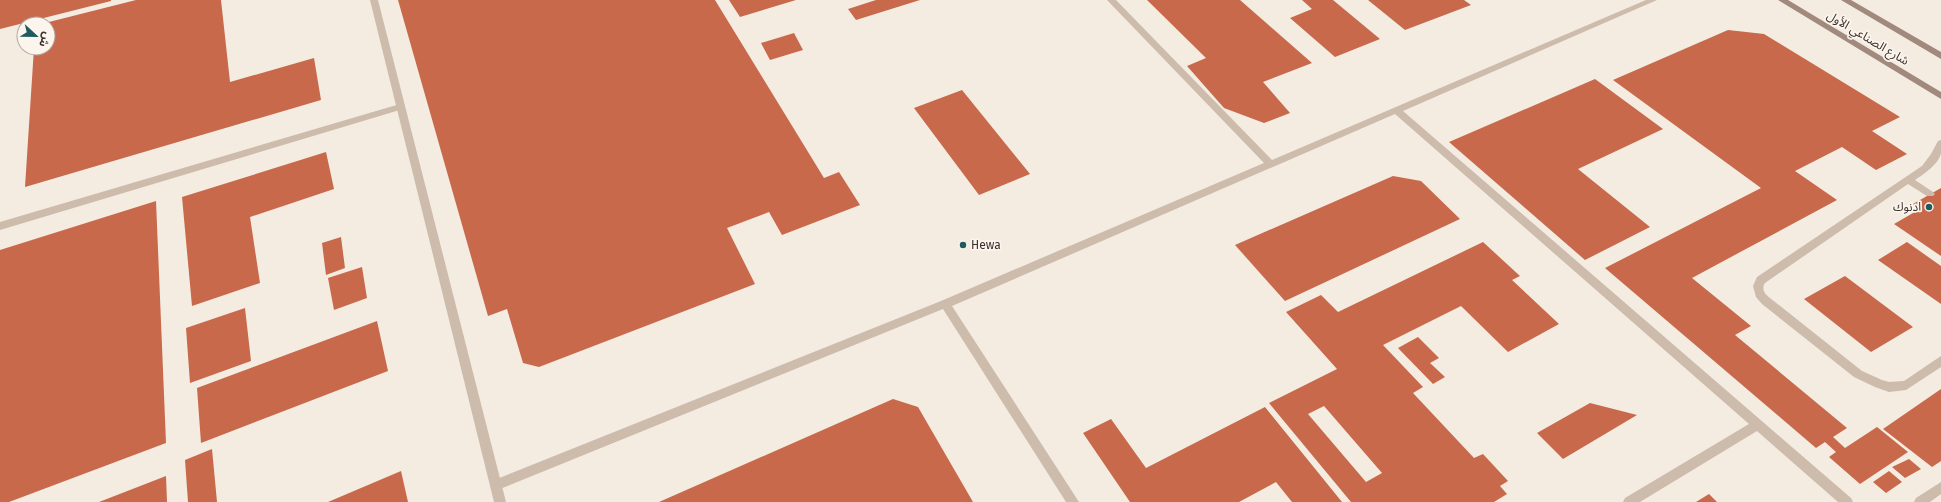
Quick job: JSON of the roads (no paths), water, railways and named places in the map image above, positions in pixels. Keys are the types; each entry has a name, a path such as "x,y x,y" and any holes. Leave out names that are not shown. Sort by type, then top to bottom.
{"main road":[{"name":"شارع الصناعي الأول","path":"1782,0 1941,97"},
{"name":"شارع الصناعي الأول","path":"1845,0 1941,56"}],"street":[{"path":"374,0 500,502"},
{"path":"1111,0 1271,164"},
{"path":"496,485 946,304 1653,0"},
{"path":"0,226 400,107"},
{"path":"1396,110 1847,502"},
{"path":"1941,142 1935,156 1925,168 1761,280 1758,284 1760,295 1766,301 1858,374 1879,384 1889,387 1906,385 1941,361"},
{"path":"1908,180 1930,194"},
{"path":"946,304 1073,502"},
{"path":"1629,502 1758,425"},
{"path":"1920,502 1941,488"}],"place":[{"name":"ادنوك","path":"1929,207"},
{"name":"Hewa","path":"963,245"}]}
